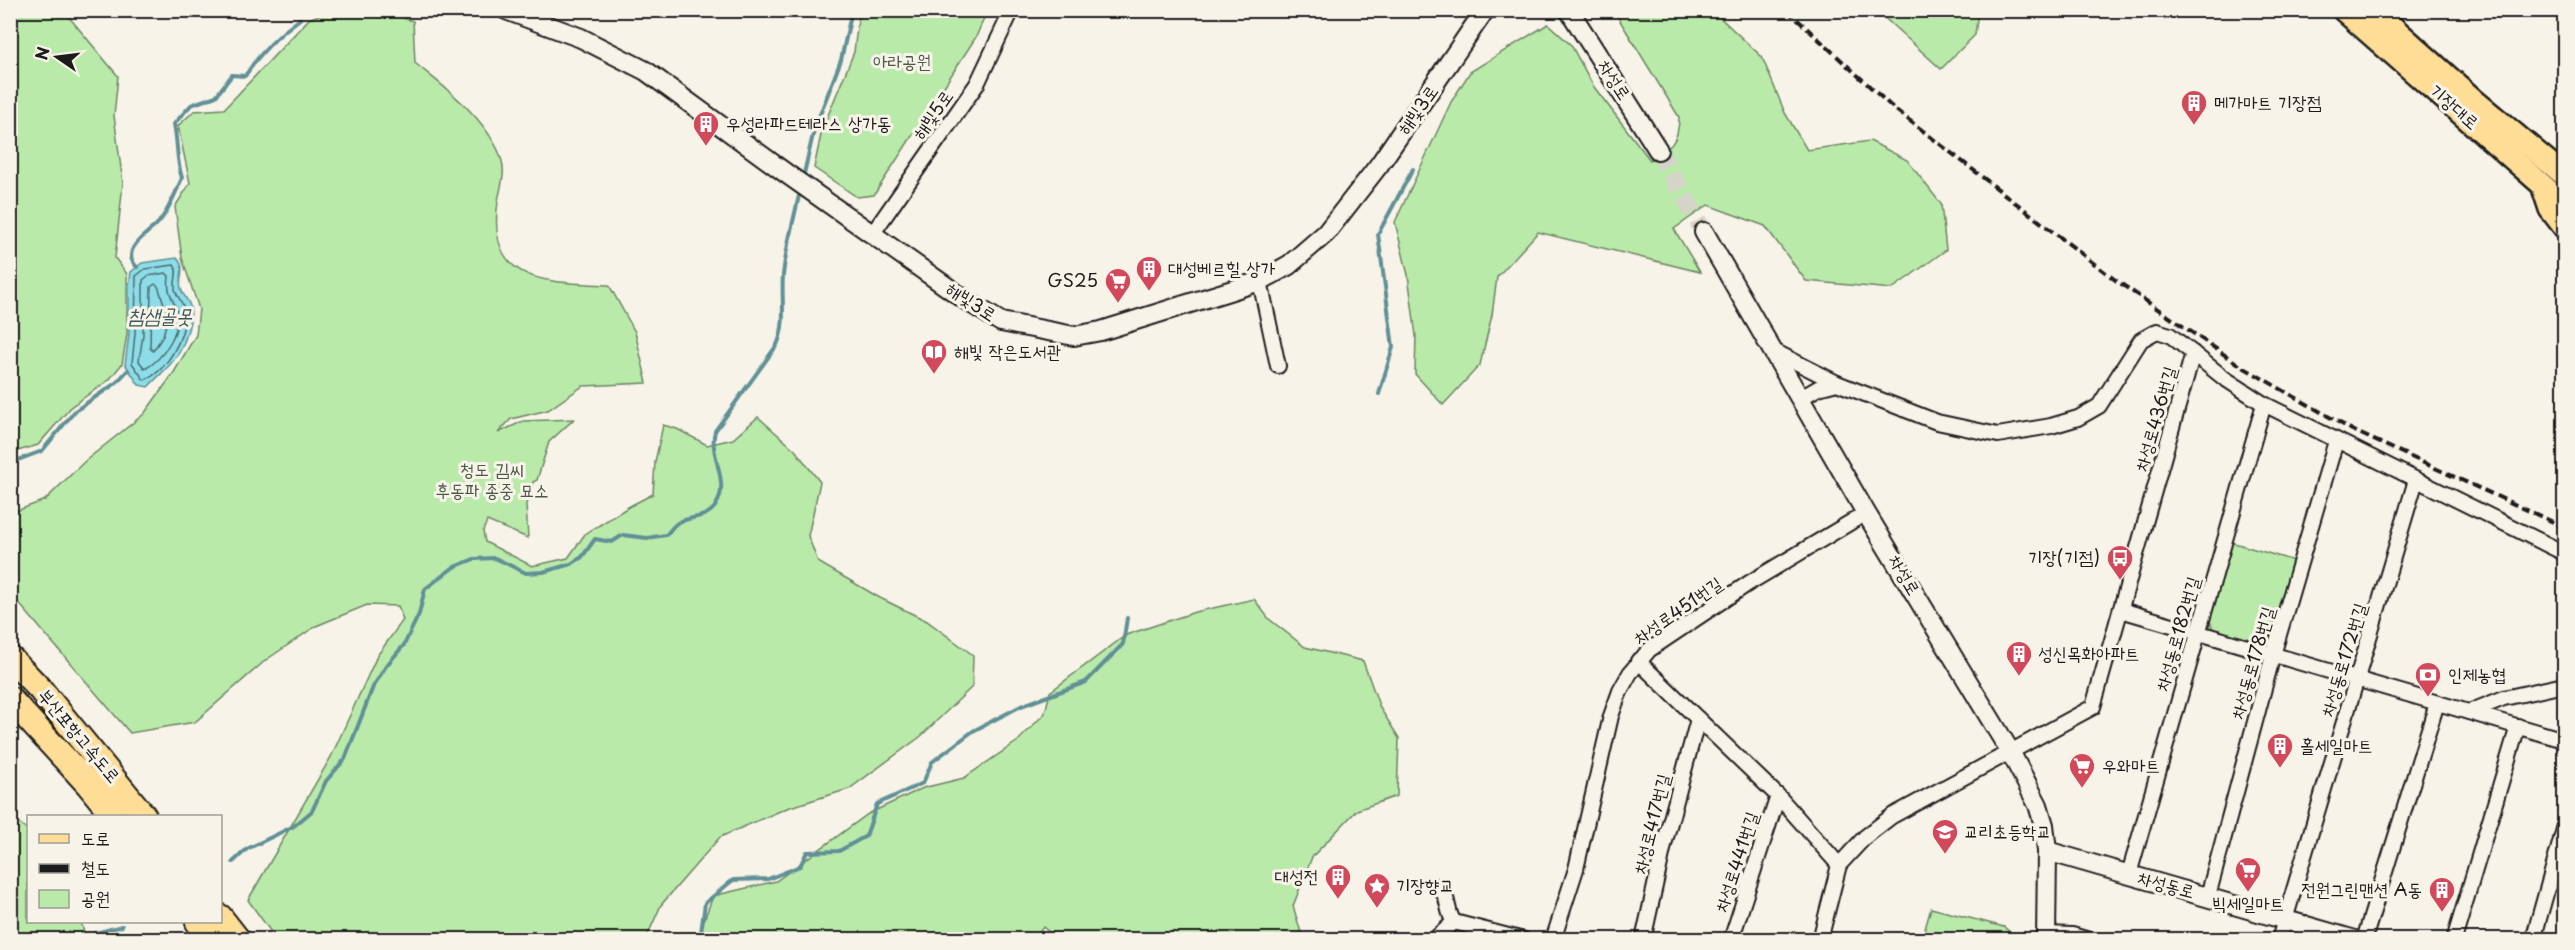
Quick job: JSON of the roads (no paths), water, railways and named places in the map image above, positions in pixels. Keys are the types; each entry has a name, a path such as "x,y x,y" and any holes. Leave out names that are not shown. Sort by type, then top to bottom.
{"highway":[{"name":"부산포항고속도로","path":"10,658 55,706 143,815"},
{"name":"부산포항고속도로","path":"10,699 113,815"},
{"path":"222,920 237,939"},
{"path":"200,923 213,939"}],"main road":[{"name":"기장대로","path":"2343,10 2565,204"},
{"name":"기장대로","path":"2374,10 2474,100 2565,175"},
{"path":"2543,185 2550,209 2565,227"}],"street":[{"name":"해빛3로","path":"506,10 581,38 646,71 787,174 967,301 1001,322 1074,336 1101,331 1260,281 1289,265 1326,233 1397,140 1485,10"},
{"name":"해빛5로","path":"873,233 976,84 1012,10"},
{"name":"차성로","path":"1569,10 1658,150"},
{"name":"차성로","path":"1704,232 1802,398 1866,513 2011,753 2038,806 2044,825 2047,851 2046,937 2072,935 2089,939"},
{"path":"1260,281 1278,366"},
{"path":"1771,349 1837,383 1937,422 1998,435 2069,421 2099,406 2141,340 2157,331 2170,335 2193,353"},
{"name":"차성로436번길","path":"1839,865 1865,837 1892,816 2093,707 2193,353 2224,378 2264,404 2565,553"},
{"path":"1802,398 1818,388 1837,383"},
{"name":"차성동로182번길","path":"2128,874 2264,404"},
{"name":"차성동로178번길","path":"2208,896 2273,655 2336,441"},
{"name":"차성동로172번길","path":"2285,919 2416,480"},
{"name":"차성로451번길","path":"1553,939 1576,869 1611,716 1620,691 1638,661 1649,650 1749,583 1866,513"},
{"path":"2121,610 2565,740"},
{"path":"1638,661 1778,796 1839,865 1820,939"},
{"path":"2469,712 2504,698 2565,685"},
{"path":"2364,939 2437,703"},
{"name":"차성로417번길","path":"1642,939 1664,845 1698,719"},
{"path":"2454,939 2518,726"},
{"name":"차성로441번길","path":"1731,939 1778,796"},
{"path":"2533,939 2565,829"},
{"name":"차성동로","path":"2047,851 2355,939"},
{"path":"1438,886 1448,899 1448,914 1454,922 1524,939"},
{"path":"2279,939 2285,919"},
{"path":"1434,939 1454,922"}],"water":[{"name":"참샘골못","path":"177,258 182,269 181,289 191,309 188,330 181,349 172,362 148,387 139,385 125,364 129,334 131,272 142,263"}],"waterway":[{"path":"803,178 814,130 841,60 852,10"},
{"path":"137,267 132,260 133,248 163,217 182,178 174,124 191,105 216,96 232,75 245,76 270,44 300,19"},
{"path":"1379,394 1393,347 1378,234 1413,169"},
{"path":"233,862 247,849 294,826 312,811 326,781 345,759 373,687 386,666 404,645 419,614 425,589 454,567 474,559 495,558 526,573 543,572 571,564 582,557 595,539 612,542 623,535 647,538 666,535 677,523 704,515 712,510 720,496 721,487 714,450 715,431 777,345 780,337 783,319 784,264 800,191"},
{"path":"10,463 42,451 75,411 116,383 128,370"},
{"path":"700,940 705,903 733,880 768,879 800,866 807,852 839,851 866,836 877,804 923,783 932,762 973,731 1021,706 1086,682 1123,644 1127,618"},
{"path":"70,940 122,926"}],"tunnel":[{"path":"1658,150 1704,232"}],"railway":[{"path":"1787,10 1892,107 2114,279 2241,366 2352,430 2564,527"}],"place":[{"name":"메가마트 기장점","path":"2194,126"},
{"name":"우성라파드테라스 상가동","path":"706,147"},
{"name":"대성베르힐 상가","path":"1149,292"},
{"name":"GS25","path":"1118,304"},
{"name":"해빛 작은도서관","path":"934,375"},
{"name":"기장(기점)","path":"2120,581"},
{"name":"성신목화아파트","path":"2019,677"},
{"name":"인제농협","path":"2428,698"},
{"name":"홀세일마트","path":"2280,769"},
{"name":"우와마트","path":"2082,789"},
{"name":"교리초등학교","path":"1945,855"},
{"name":"빅세일마트","path":"2248,893"},
{"name":"대성전","path":"1338,900"},
{"name":"기장향교","path":"1377,909"},
{"name":"전원그린맨션 A동","path":"2442,913"}],"park label":[{"name":"아라공원","path":"902,62"},
{"name":"청도 김씨 후동파 종중 묘소","path":"492,480"}]}
